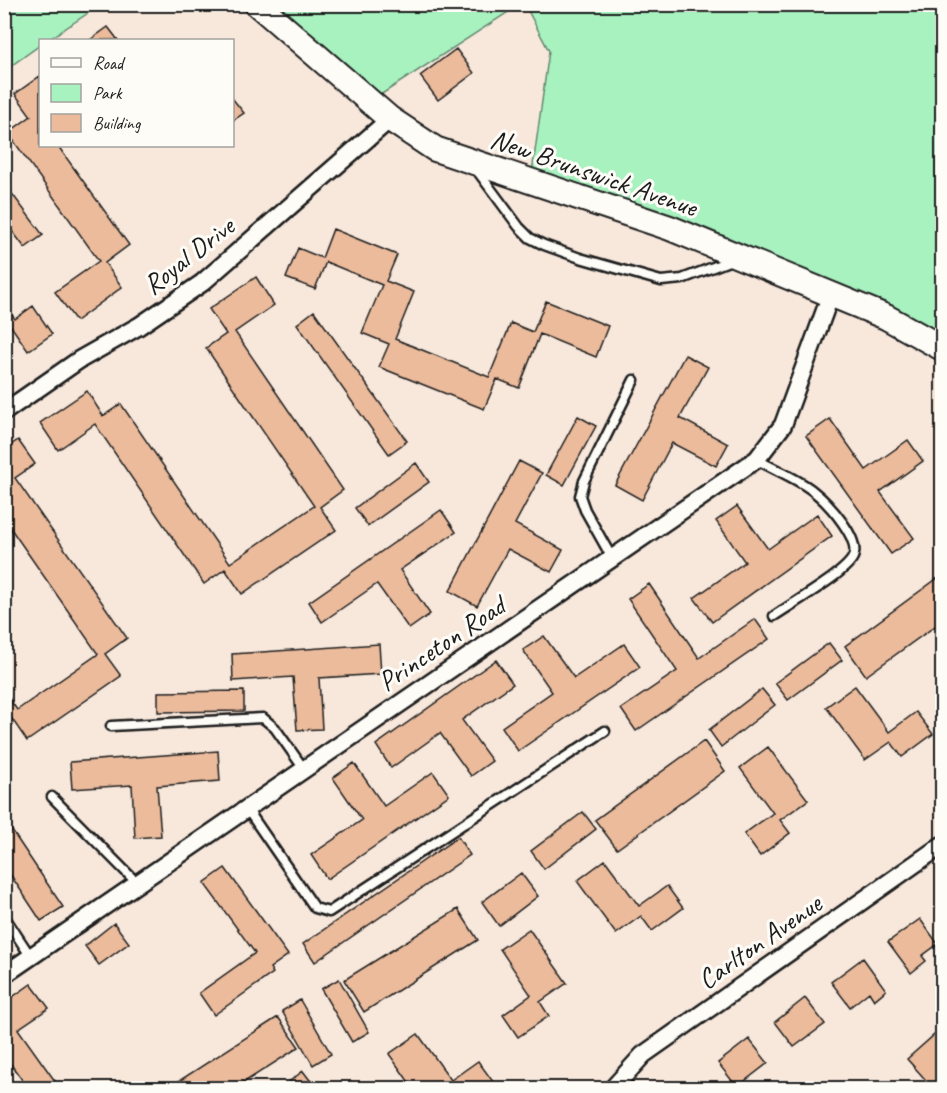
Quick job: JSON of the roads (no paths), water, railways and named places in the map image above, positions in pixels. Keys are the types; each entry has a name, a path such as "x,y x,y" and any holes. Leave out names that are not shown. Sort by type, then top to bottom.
{"street":[{"name":"New Brunswick Avenue","path":"257,4 390,119 435,149 670,228 886,317 942,348"},
{"name":"Royal Drive","path":"4,412 79,360 139,326 201,283 390,119"},
{"name":"Princeton Road","path":"4,975 756,459 783,425 831,294"},
{"name":"Carlton Avenue","path":"613,1089 643,1055 942,845"}],"lane":[{"path":"470,161 519,227 530,238 580,258 661,280 682,279 740,256"},
{"path":"612,558 585,510 580,496 584,482 634,380"},
{"path":"756,459 812,491 846,526 856,550 854,557 845,568 774,616"},
{"path":"111,726 263,718 275,729 304,769"},
{"path":"247,809 315,908 329,912 605,731"},
{"path":"52,797 138,884"},
{"path":"4,916 32,957"}]}
